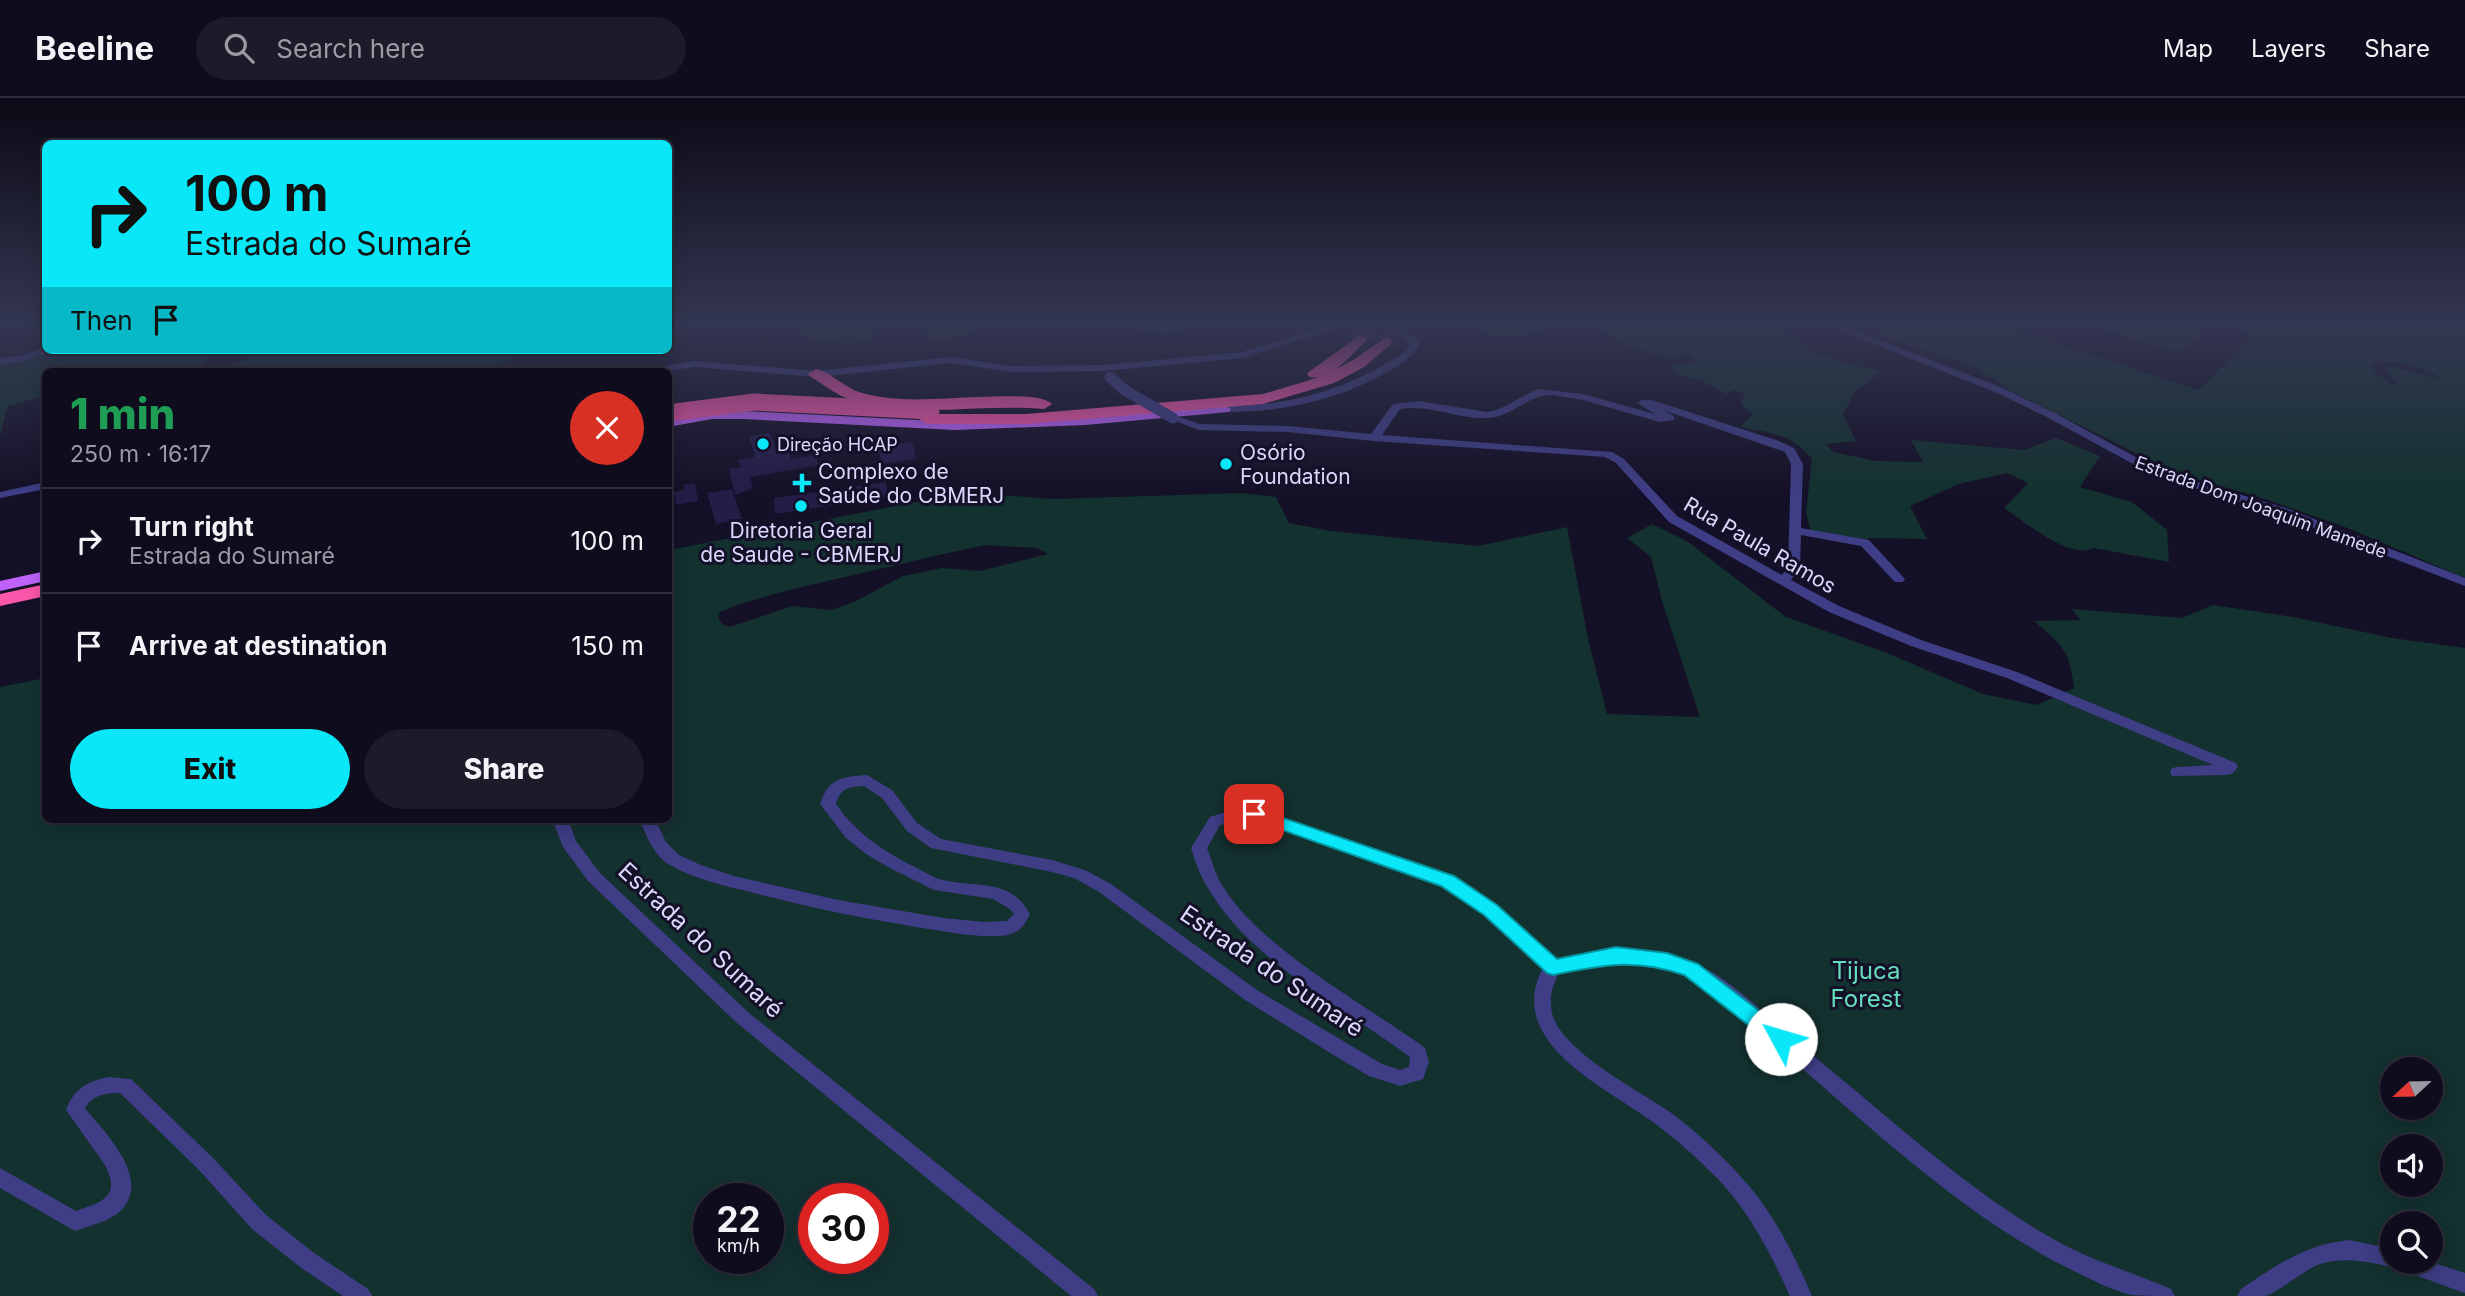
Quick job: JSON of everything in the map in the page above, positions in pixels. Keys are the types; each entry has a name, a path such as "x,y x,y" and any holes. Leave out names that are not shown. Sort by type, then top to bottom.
{"highway":[{"path":"826,380 844,391 871,399 912,403 1044,404"},
{"path":"672,411 754,402 929,415 1060,409 1235,394 1268,389 1298,380"},
{"path":"672,420 710,412 779,408 1026,419 1249,401 1293,393 1325,380"},
{"path":"1224,409 1269,404 1302,396 1335,380"},
{"path":"905,407 1044,404 1268,389"},
{"path":"0,593 42,584"},
{"path":"0,602 42,593"}],"main road":[{"path":"672,410 715,400 752,397 905,407 896,422"},
{"path":"672,421 724,415 955,426 1021,425 1224,409"},
{"path":"0,586 42,577"}],"street":[{"name":"Rua Paula Ramos","path":"1115,380 1126,391 1191,426 1288,429 1374,438 1608,454 1620,461 1673,519 1834,609 1916,643 2012,675 2231,767 2227,770 2177,772"},
{"path":"1224,409 1268,409 1331,394 1364,380"},
{"name":"Estrada Dom Joaquim Mamede","path":"1973,380 2051,415 2159,474 2282,511 2465,582"},
{"path":"1374,438 1397,406 1422,404 1491,415 1503,412 1528,396 1545,391 1571,395 1661,419 1670,418 1642,403 1652,402 1790,450 1797,464 1796,531 1794,567 1783,582"},
{"path":"0,495 42,486"},
{"path":"1796,531 1864,543 1899,579"},
{"name":"Estrada do Sumaré","path":"649,823 654,837 672,859 699,872 735,883 956,927 1008,928 1018,923 1023,914 1020,907 1003,897 977,888 935,884 882,859 840,824 828,804 832,791 845,782 866,780 887,794 912,827 937,844 1052,866 1079,874 1105,888 1251,995 1346,1054 1376,1070 1400,1078 1416,1073 1420,1062 1419,1053 1345,1005 1287,962 1219,894 1203,867 1199,848 1215,821 1254,814 1447,881 1491,910 1553,967"},
{"name":"Estrada do Sumaré","path":"562,823 569,844 594,877 743,1018 1087,1296"},
{"path":"1801,1296 1753,1205 1667,1121 1572,1055 1554,1035 1540,1000 1543,982 1553,967 1616,955 1667,961 1691,969 1723,991 1960,1188 2006,1221 2072,1261 2164,1296"},
{"path":"0,1177 75,1221 94,1216 108,1208 120,1198 125,1188 121,1172 75,1110 82,1098 99,1086 111,1083 124,1085 206,1164 259,1222 307,1260 361,1296"},
{"path":"2248,1296 2299,1263 2327,1251 2353,1250 2380,1256"},
{"path":"2438,1274 2465,1283"}],"green space":[{"path":"0,380 42,380 42,397 8,406 0,436"},
{"path":"1698,380 1870,380 1855,391 1843,415 1856,441 1826,444 1833,452 1876,461 1923,462 1911,440 2024,450 2056,438 2100,456 2080,487 2132,502 2167,530 2169,562 2094,548 2072,549 2048,538 2004,508 2028,483 2007,473 1959,484 1910,506 1927,539 1868,538 1865,542 1811,533 1806,513 1812,459 1788,439 1740,427 1753,414 1740,403 1746,394 1734,390 1727,394"},
{"path":"1995,380 2168,380 2199,390 2209,380 2385,380 2397,384 2394,380 2465,380 2465,578 2350,529 2265,499 2176,473"},
{"name":"Tijuca Forest","path":"968,492 1052,499 1242,493 1276,497 1289,523 1331,531 1478,546 1567,527 1588,639 1607,714 1700,717 1662,601 1651,557 1627,538 1652,524 1687,541 1786,617 1887,653 1983,694 2037,705 2074,688 2070,665 2063,649 2034,621 2080,620 2072,609 2182,618 2213,605 2293,617 2392,638 2465,648 2465,1296 0,1296 0,687 42,679 42,823 672,823 672,549","holes":["985,545 1037,548 1048,554 980,571 942,568 903,576 856,601 832,610 792,606 730,627 722,624 718,617 720,612 771,595"]}],"building":[{"path":"770,433 777,454 789,452 791,459 815,455 819,465 750,477 753,488 735,495 729,469 741,467 738,460 755,457 749,436"},
{"path":"912,442 916,459 883,464 877,447"},
{"name":"Diretoria Geral de Saude - CBMERJ","path":"886,482 888,497 775,514 774,498"},
{"path":"695,483 698,501 676,505 674,492 684,490 683,485"},
{"path":"732,489 742,519 716,524 707,493"}],"place":[{"name":"Direção HCAP","path":"763,444"},
{"name":"Osório Foundation","path":"1226,464"},
{"name":"Complexo de Saúde do CBMERJ","path":"802,483"},
{"name":"Diretoria Geral de Saude - CBMERJ","path":"801,506"}],"route":[{"path":"1254,814 1447,881 1491,910 1553,967 1616,955 1667,961 1691,969 1723,991 1781,1039"}]}
